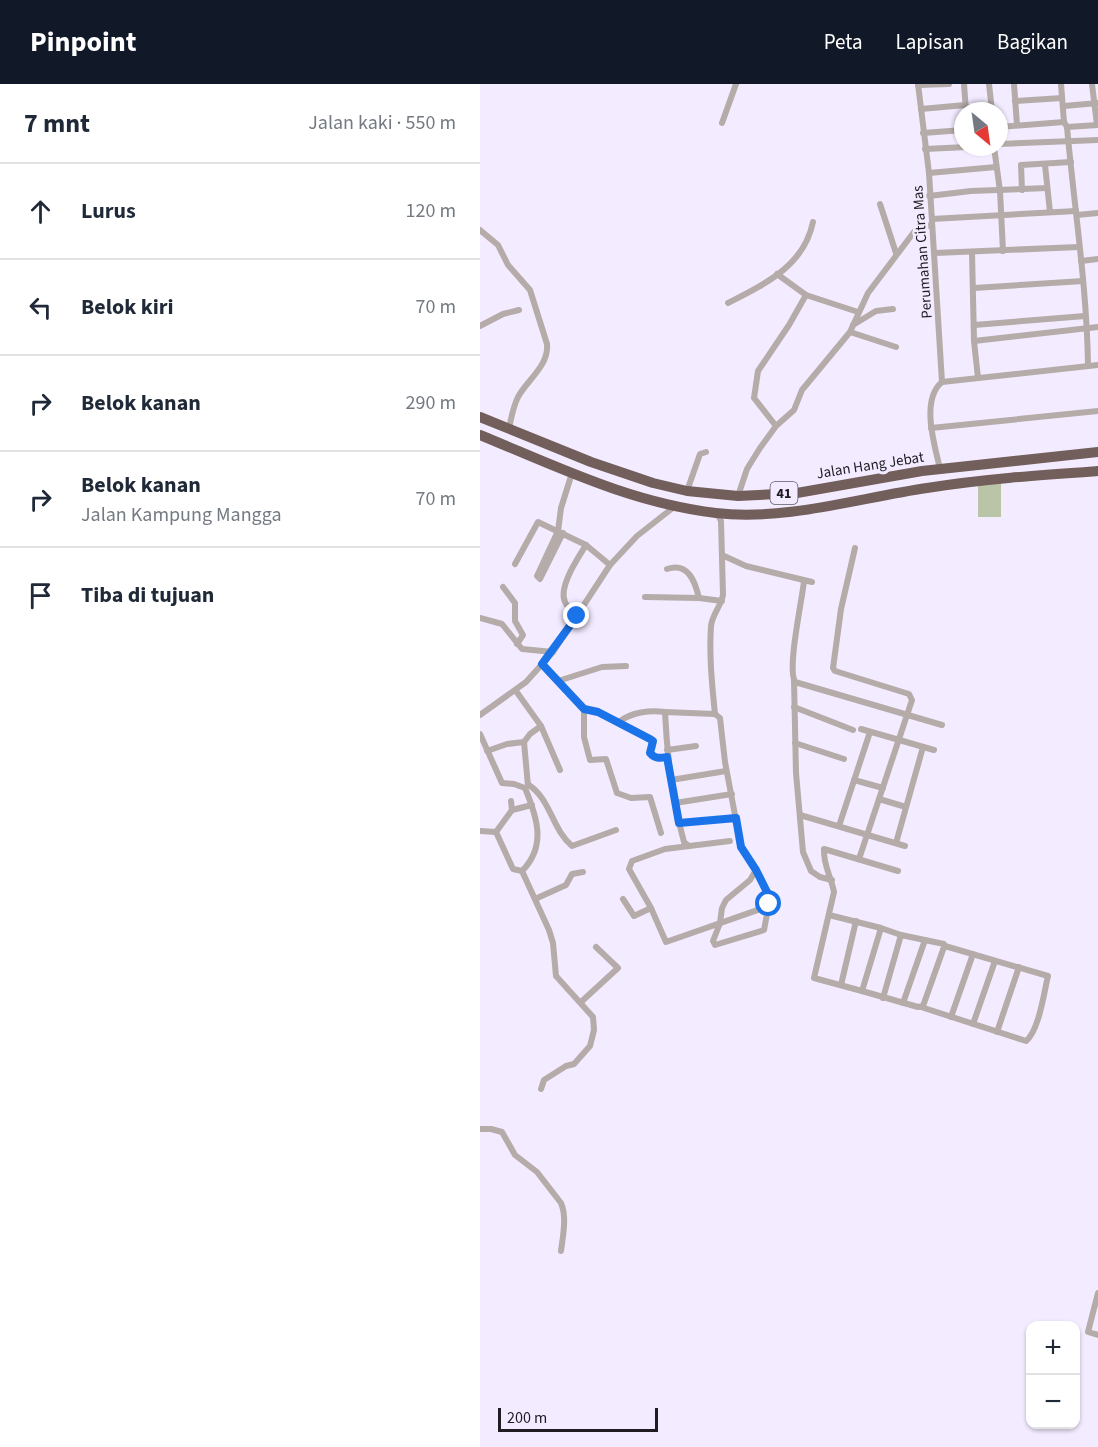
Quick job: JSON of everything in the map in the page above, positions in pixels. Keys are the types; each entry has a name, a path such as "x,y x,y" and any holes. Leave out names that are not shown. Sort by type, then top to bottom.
{"highway":[{"name":"Jalan Hang Jebat","path":"480,417 610,470 687,491 738,496 796,493 940,469 1098,452"},
{"path":"480,435 616,491 675,506 717,513 761,514 975,481 1098,471"},
{"path":"796,493 799,509"}],"street":[{"path":"722,123 736,84"},
{"path":"918,85 949,84"},
{"path":"964,84 966,102"},
{"path":"989,84 991,102"},
{"path":"1014,84 1017,125"},
{"path":"1061,84 1077,213 1088,366"},
{"path":"1008,126 1097,125 1092,84"},
{"name":"Perumahan Citra Mas","path":"918,85 929,173 942,382"},
{"path":"1015,102 1096,103"},
{"path":"921,109 954,108"},
{"path":"923,133 954,131"},
{"path":"1008,144 1098,140"},
{"path":"925,150 954,148"},
{"path":"995,156 1000,190 1004,251"},
{"path":"1023,190 1021,165 1071,162"},
{"path":"1046,165 1050,212"},
{"path":"929,173 996,167"},
{"path":"929,196 971,191 1047,188"},
{"path":"880,204 896,253"},
{"path":"738,496 747,469 777,426 796,407 802,390 851,328 868,293 917,228 932,222 1002,215 1050,212 1098,213"},
{"path":"728,303 777,274 796,258 805,246 813,222"},
{"path":"480,230 498,245 508,265 530,290 547,344 547,353 539,370 519,396 509,429"},
{"path":"935,253 1079,247"},
{"path":"972,252 974,341 978,378"},
{"path":"1081,261 1098,259"},
{"path":"777,274 806,295 858,312"},
{"path":"974,288 1083,281"},
{"path":"777,426 754,398 757,374 806,295"},
{"path":"851,328 876,311 893,309"},
{"path":"480,326 503,314 519,310"},
{"path":"974,325 1085,316"},
{"path":"974,341 1098,327"},
{"path":"851,328 896,347"},
{"path":"940,469 931,428 932,393 942,382 1098,365"},
{"path":"931,428 1098,411"},
{"path":"687,491 696,460 700,454 706,452"},
{"path":"561,532 537,576 540,579 561,532 559,517 572,473"},
{"path":"480,715 516,691 542,664 553,652 610,565 637,536 675,506"},
{"path":"717,513 721,521 722,601 711,624 711,668 715,714 722,722 723,752 741,847 756,870 770,898 764,930 715,945 713,941 726,900 750,880 756,870"},
{"path":"546,525 559,517"},
{"path":"515,564 539,522 586,545 610,565"},
{"path":"577,616 563,598 566,582 586,545"},
{"path":"855,548 841,609 833,668 835,671 909,694 912,700 860,859"},
{"path":"722,555 746,566 812,582"},
{"path":"667,569 673,567 688,572 695,582 699,598"},
{"path":"804,581 792,674 803,852 811,871 820,877 832,880"},
{"path":"503,587 515,603 515,621 523,635 517,644"},
{"path":"645,597 699,598 722,601"},
{"path":"480,618 502,624 517,644 524,649 553,652"},
{"path":"542,664 584,709 598,712 652,740 650,753 653,756 658,758 696,746"},
{"path":"558,681 602,667 626,666"},
{"path":"794,680 942,725"},
{"path":"516,691 541,726 560,770"},
{"path":"794,707 853,730"},
{"path":"584,709 584,737 590,760 606,759 617,793 631,798 651,798 661,833"},
{"path":"619,722 627,715 655,711 715,714"},
{"path":"665,712 667,754 675,803 684,842 689,846"},
{"path":"522,871 531,861 538,836 527,787 524,742 541,726"},
{"path":"861,729 934,750"},
{"path":"839,826 870,732"},
{"path":"480,734 502,783 527,787 542,797 556,824 572,846 616,830"},
{"path":"487,751 507,744 524,742"},
{"path":"795,743 844,759"},
{"path":"896,843 923,747"},
{"path":"671,780 726,771"},
{"path":"854,780 883,788"},
{"path":"675,803 732,794"},
{"path":"879,799 906,807"},
{"path":"511,801 512,810"},
{"path":"496,832 512,810 532,805"},
{"path":"800,815 905,846"},
{"path":"679,823 736,818"},
{"path":"480,831 496,832"},
{"path":"496,832 513,869 522,871"},
{"path":"730,841 665,849 632,861 629,869 667,942 769,906"},
{"path":"829,915 942,943 945,946 1048,976 1030,1039 1026,1041 921,1007 814,977 834,892 832,880 823,861 824,849 898,871"},
{"path":"522,871 552,941 556,976 592,1017 594,1030 590,1046 574,1064 566,1066 544,1080 541,1089"},
{"path":"535,899 567,885 572,874 583,872"},
{"path":"623,899 634,916 651,908"},
{"path":"840,985 856,921"},
{"path":"861,991 881,928"},
{"path":"883,998 902,934"},
{"path":"903,1003 925,940"},
{"path":"581,1002 618,968 596,946"},
{"path":"921,1007 925,1005 945,946"},
{"path":"951,1017 973,954"},
{"path":"973,1024 995,960"},
{"path":"997,1032 1019,967"},
{"path":"480,1129 502,1132 514,1155 537,1172 561,1203 564,1209 561,1251"},
{"path":"1098,1293 1096,1309 1088,1332 1098,1335"}],"green space":[{"path":"1001,483 1001,517 978,517 978,484"}],"route":[{"path":"577,616 553,652 542,664 584,709 598,712 650,739 653,741 650,753 658,758 667,757 679,823 736,818 741,847 770,898 769,904"}]}
